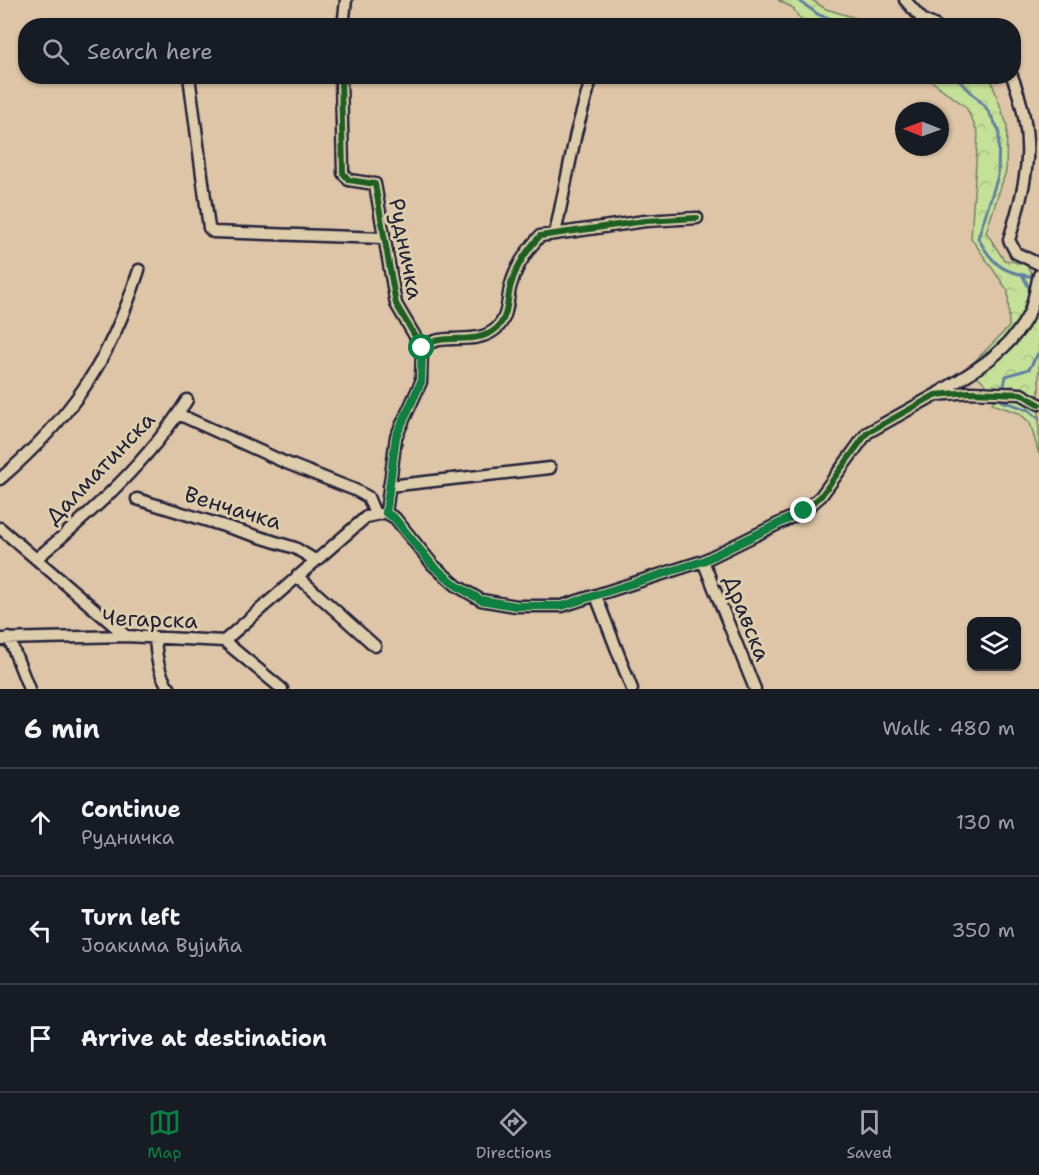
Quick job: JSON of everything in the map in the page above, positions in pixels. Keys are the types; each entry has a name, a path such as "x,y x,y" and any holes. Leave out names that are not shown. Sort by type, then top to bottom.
{"street":[{"path":"345,18 346,0"},
{"path":"905,0 921,18"},
{"path":"190,84 208,222 213,232 383,238"},
{"name":"Рудничка","path":"341,84 343,172 349,180 375,184 396,304 422,348"},
{"path":"555,234 574,141 590,84"},
{"path":"1015,84 1025,110 1029,162 1009,240 1016,253 1039,264"},
{"path":"380,514 389,486 396,436 421,382 422,348 435,342 479,337 496,329 507,308 510,289 523,256 540,236 645,221 697,218"},
{"path":"0,479 50,432 79,397 120,326 139,270"},
{"path":"224,640 366,517 380,514 394,518 432,565 457,586 481,600 516,606 562,606 703,561 804,511 821,496 867,433 935,395 979,367 1006,345 1029,312 1039,275"},
{"path":"935,395 970,392 1021,394 1039,405"},
{"name":"Далматинска","path":"36,559 121,482 154,446 187,400"},
{"path":"178,414 284,462 355,490 368,497 380,514"},
{"path":"389,486 550,468"},
{"name":"Венчачка","path":"137,499 295,548 315,560"},
{"path":"0,528 126,636"},
{"name":"Дравска","path":"703,561 755,689"},
{"path":"297,576 375,646"},
{"path":"596,596 632,689"},
{"name":"Чегарска","path":"3,639 126,636 224,640 282,689"},
{"path":"155,637 157,659 165,683 170,689"},
{"path":"3,639 29,689"}],"green space":[{"path":"778,0 812,0 826,9 856,18 799,18 793,8"},
{"path":"935,84 992,84 1007,125 1006,171 986,232 1004,260 1026,264 1039,287 1039,399 1014,386 989,388 969,367 1009,327 1008,291 971,238 978,133 966,107"},
{"path":"1012,396 1039,407 1039,454 1030,423 1019,413 992,404 995,398"}],"waterway":[{"path":"798,0 819,15 828,18"},
{"path":"963,84 985,106 999,130 998,176 978,238 989,256 1001,267 1008,271 1037,277"},
{"path":"1023,276 1031,292"},
{"path":"1004,386 1006,376 1029,369 1039,352"},
{"path":"1002,401 1029,410 1039,419"}],"cycle path":[{"path":"341,84 343,173 349,180 375,184 396,304 422,348 421,382 396,437 386,513 395,518 433,565 457,586 481,600 516,606 562,606 703,561 804,511 821,496 867,433 935,395 970,392 1021,394 1039,404"},
{"path":"422,348 439,340 479,337 497,328 505,314 510,288 518,267 540,236 645,221 697,218"}],"route":[{"path":"422,348 421,382 396,436 386,513 394,518 432,565 457,586 481,600 516,606 562,606 703,561 804,511"}]}
